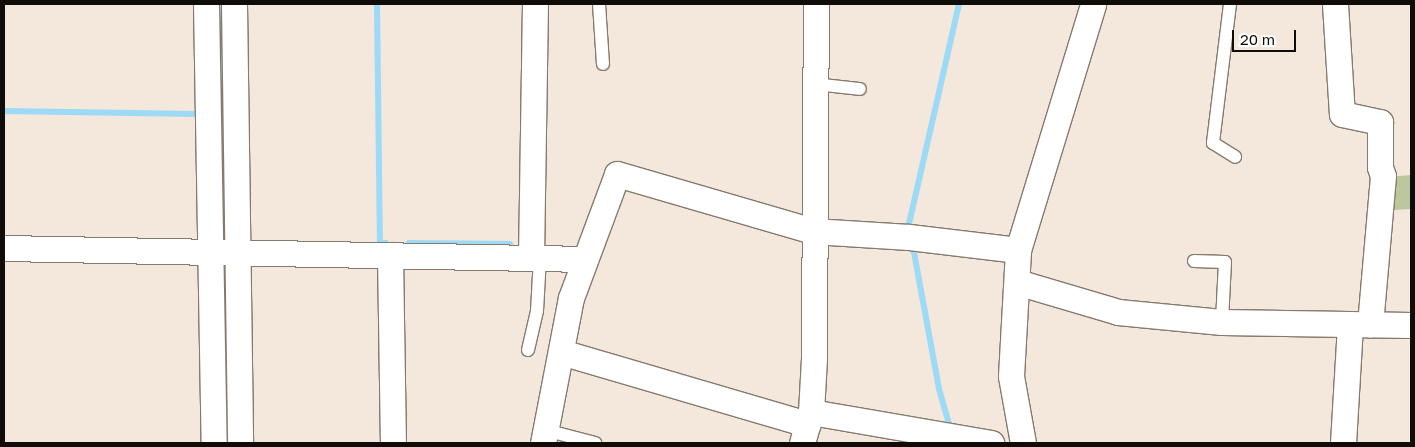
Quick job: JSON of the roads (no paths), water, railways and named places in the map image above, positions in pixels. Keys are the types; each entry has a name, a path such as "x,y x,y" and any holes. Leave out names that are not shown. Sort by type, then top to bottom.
{"street":[{"path":"206,4 214,443"},
{"path":"234,4 240,443"},
{"path":"535,4 536,258"},
{"path":"807,427 813,231 816,4"},
{"path":"1023,443 1011,376 1018,250 1093,4"},
{"path":"1335,4 1342,114 1380,122 1380,167 1384,176 1343,443"},
{"path":"544,437 571,298 617,174 813,231 909,237 1018,250"},
{"path":"4,248 585,260"},
{"path":"390,255 393,443"},
{"path":"1017,282 1118,312 1222,322 1411,325"},
{"path":"561,352 807,427 991,443"}],"lane":[{"path":"599,4 603,64"},
{"path":"1230,4 1213,143 1235,157"},
{"path":"815,84 860,89"},
{"path":"528,350 537,311 536,258"},
{"path":"1194,261 1225,262 1222,322"},
{"path":"544,437 596,443"}],"waterway":[{"path":"220,4 223,235"},
{"path":"377,4 380,243 386,243"},
{"path":"909,224 959,4"},
{"path":"4,111 196,114"},
{"path":"409,243 510,244"},
{"path":"918,248 913,247 939,389 950,427"},
{"path":"224,262 226,443"}]}
